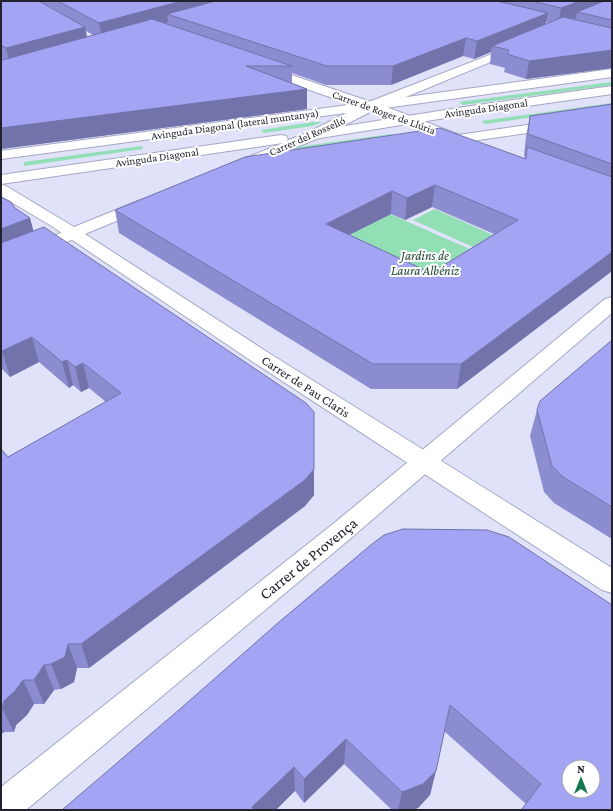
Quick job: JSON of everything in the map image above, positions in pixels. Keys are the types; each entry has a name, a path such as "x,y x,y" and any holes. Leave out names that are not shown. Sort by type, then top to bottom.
{"street":[{"name":"Carrer del Rosselló","path":"269,168 229,172 314,135 371,106 528,43"},
{"name":"Carrer de Roger de Llúria","path":"256,67 371,106 486,149"},
{"name":"Avinguda Diagonal (lateral muntanya)","path":"1,155 612,73"},
{"name":"Avinguda Diagonal","path":"1,180 612,90"},
{"name":"Avinguda Diagonal","path":"314,135 351,136 612,100"},
{"path":"423,144 612,117"},
{"name":"Carrer de Pau Claris","path":"1,189 73,233 612,582"},
{"path":"1,263 160,198"},
{"path":"1,207 25,204"},
{"name":"Carrer de Provença","path":"1,809 342,531 423,461 612,303"}],"green space":[{"path":"612,82 612,85 463,105 459,102"},
{"path":"612,103 612,106 485,124 481,121"},
{"path":"313,122 323,122 312,126 264,133 261,130"},
{"path":"391,134 394,137 282,153 297,147"},
{"path":"142,146 143,149 24,166 24,162"},
{"path":"435,209 495,236 475,248 413,220"},
{"name":"Jardins de Laura Albéniz","path":"390,214 490,258 327,362 310,351 382,306 325,247"}],"building":[{"path":"1,1 39,1 85,27 6,48 1,45"},
{"path":"58,1 182,1 99,23"},
{"path":"216,1 497,1 548,13 477,41 466,38 393,66 327,66 167,14"},
{"path":"532,1 580,1 561,8"},
{"path":"604,1 612,1 612,20 577,12"},
{"path":"563,17 612,28 612,50 529,61 507,54 509,50 492,46"},
{"path":"152,19 292,66 246,66 307,89 1,128 1,60"},
{"path":"612,104 612,164 528,134 530,116"},
{"path":"440,128 526,159 527,147 612,177 612,252 461,364 373,364 115,210 245,157","holes":["435,185 518,220 431,273 326,224 392,191 407,198"]},
{"path":"1,197 11,202 15,208 30,218 1,229"},
{"path":"44,227 306,403 314,412 314,469 305,480 81,644 68,644 65,657 51,664 44,665 34,680 23,680 15,691 4,701 1,708 1,449 8,457 121,393 83,363 75,367 67,360 62,362 32,337 1,351 1,243"},
{"path":"612,340 612,507 563,477 552,466 537,410 540,401"},
{"path":"403,529 487,530 509,537 612,605 612,810 521,810 541,784 450,705 436,771 423,784 402,792 346,739 304,779 294,767 252,807 254,810 62,810 279,622 384,535"}]}
